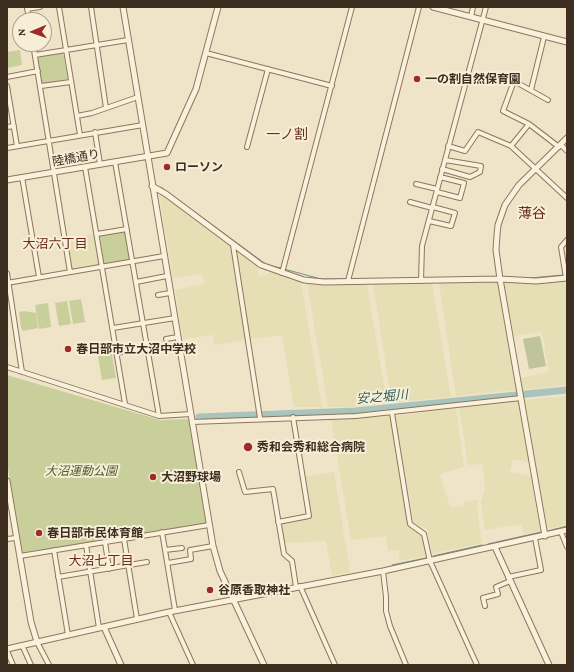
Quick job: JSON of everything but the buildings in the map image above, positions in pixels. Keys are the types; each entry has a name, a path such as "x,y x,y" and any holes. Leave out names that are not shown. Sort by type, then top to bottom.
{"street":[{"path":"27,8 40,7"},
{"path":"58,7 80,136"},
{"path":"91,7 106,108"},
{"path":"123,7 213,546 220,571 264,665"},
{"name":"陸橋通り","path":"7,180 165,154 170,150 196,89 218,7"},
{"path":"282,273 352,7"},
{"path":"348,282 419,7"},
{"path":"433,7 567,42"},
{"path":"471,17 473,7"},
{"path":"421,281 422,246 486,7"},
{"path":"531,90 544,36"},
{"path":"35,55 128,40"},
{"path":"34,52 70,272"},
{"path":"206,53 332,86"},
{"path":"247,147 268,69"},
{"path":"7,77 38,71"},
{"path":"548,100 514,81 503,111 529,124 567,152"},
{"path":"41,86 71,82"},
{"path":"7,86 17,146"},
{"path":"77,116 92,113 138,97"},
{"path":"511,146 529,124"},
{"path":"7,148 143,125"},
{"path":"7,127 14,126"},
{"path":"95,132 100,164"},
{"path":"448,146 465,151 478,132 511,146 567,198"},
{"path":"545,536 520,398 496,250 499,220 508,201 535,168 567,138"},
{"path":"442,170 470,177 480,172 481,166 445,160"},
{"path":"115,162 159,416"},
{"path":"85,167 103,266 125,404"},
{"path":"22,177 39,277"},
{"path":"416,184 460,198 464,183 440,177"},
{"path":"152,186 166,194 233,246 261,265 304,280 348,282 500,279 536,281 567,278 561,247 567,240"},
{"path":"410,202 455,213 452,226 429,221"},
{"path":"97,234 127,229"},
{"path":"233,246 260,418"},
{"path":"8,283 164,256"},
{"path":"7,273 22,372"},
{"path":"136,282 167,276"},
{"path":"158,295 170,293"},
{"path":"113,328 175,318"},
{"path":"166,339 178,336"},
{"path":"116,353 147,347"},
{"path":"7,367 159,416 191,414"},
{"path":"192,422 260,418 356,416 520,398"},
{"path":"392,413 410,524 424,534 430,561 477,665"},
{"path":"278,522 309,516 293,417"},
{"path":"239,472 244,491 273,489 284,554 292,561 298,587 335,665"},
{"path":"7,481 9,504 20,556 31,622 37,642 49,665"},
{"path":"20,556 209,525"},
{"path":"13,665 7,650 37,642 175,610 383,571 567,530"},
{"path":"162,532 175,610"},
{"path":"561,532 567,547"},
{"path":"7,539 16,538"},
{"path":"485,606 483,598 498,594 496,587 509,579 541,570 535,538"},
{"path":"124,539 137,619"},
{"path":"105,542 109,569"},
{"path":"86,545 101,627 121,665"},
{"path":"168,563 191,559 190,550 213,546"},
{"path":"495,547 549,665"},
{"path":"165,550 182,548"},
{"path":"54,550 68,635"},
{"path":"58,577 147,562"},
{"path":"383,571 388,618 406,665"},
{"path":"169,612 193,665"},
{"path":"22,646 31,665"}],"shaded area":[{"path":"159,195 163,195 230,245 246,340 214,345 213,335 183,339 175,290 205,284 202,274 173,278"},
{"path":"95,234 101,265 72,270 67,238"},
{"path":"235,249 257,265 259,276 269,274 270,270 301,282 322,407 294,407 282,335 250,339"},
{"path":"564,280 567,295 567,385 522,390 520,378 549,372 542,332 514,336 503,283 535,283"},
{"path":"307,283 367,285 387,403 358,407 328,407"},
{"path":"432,283 451,397 392,403 373,284"},
{"path":"439,283 498,283 516,390 456,396"},
{"path":"567,396 567,524 546,529 524,400"},
{"path":"519,400 529,462 513,460 510,472 531,476 540,531 524,534 521,524 485,530 481,502 485,489 483,464 468,465 459,408"},
{"path":"456,408 464,467 440,474 450,507 464,506 464,502 478,500 477,509 482,543 432,554 428,530 414,522 395,416"},
{"path":"390,415 408,525 423,536 426,556 400,561 398,550 388,551 386,536 351,540 331,418 360,418"},
{"path":"334,472 350,572 332,576 326,541 285,543 282,523 312,517 306,477"}],"green space":[{"path":"7,52 20,52 22,65 7,68"},
{"path":"63,53 68,80 42,85 37,57"},
{"path":"126,231 131,260 104,265 100,236"},
{"path":"81,299 85,322 73,324 69,301"},
{"path":"67,301 71,324 59,326 55,303"},
{"path":"48,303 51,327 39,329 35,305"},
{"path":"24,311 36,313 38,328 23,331 21,328 19,312"},
{"path":"540,336 546,366 529,369 523,339"},
{"path":"111,349 116,378 102,380 97,351"},
{"name":"大沼運動公園","path":"7,375 160,420 190,419 206,523 22,553 7,462"}],"waterway":[{"path":"161,187 267,265 281,268"},
{"path":"284,269 321,279 347,279"},
{"path":"530,278 563,275"},
{"name":"安之堀川","path":"199,417 356,411 567,390"},
{"path":"548,531 567,526"},
{"path":"488,544 541,532"},
{"path":"433,556 482,545"},
{"path":"392,565 426,558"}],"place":[{"name":"一の割自然保育園","path":"417,79"},
{"name":"ローソン","path":"167,167"},
{"name":"春日部市立大沼中学校","path":"68,349"},
{"name":"秀和会秀和総合病院","path":"248,447"},
{"name":"大沼野球場","path":"153,477"},
{"name":"春日部市民体育館","path":"39,533"},
{"name":"谷原香取神社","path":"210,590"}],"district":[{"name":"一ノ割","path":"287,135"},
{"name":"薄谷","path":"532,214"},
{"name":"大沼六丁目","path":"55,244"},
{"name":"大沼七丁目","path":"101,561"}]}
